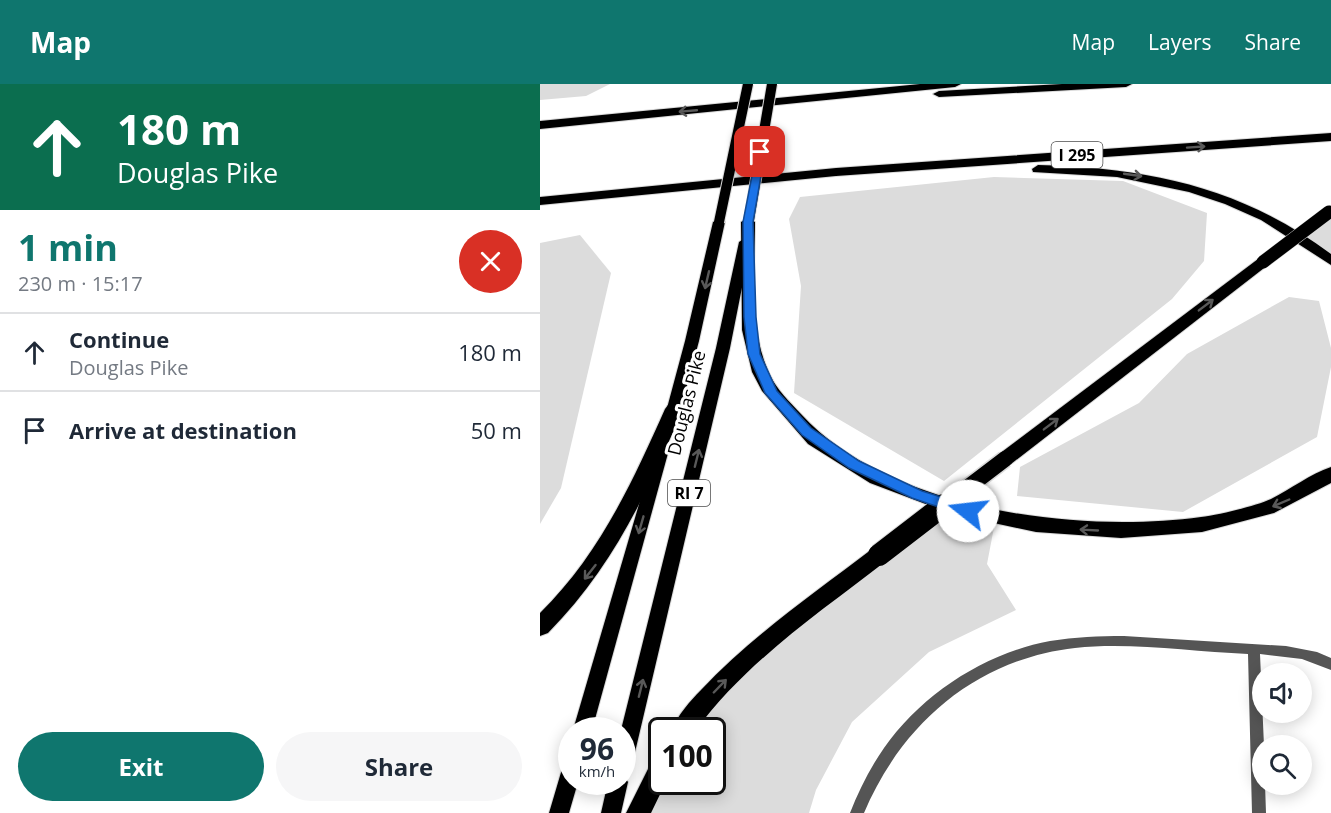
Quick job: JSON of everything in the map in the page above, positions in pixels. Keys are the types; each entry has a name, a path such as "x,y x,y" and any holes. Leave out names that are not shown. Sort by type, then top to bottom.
{"highway":[{"path":"540,123 712,109 955,84"},
{"path":"712,109 1126,84"},
{"name":"I 295","path":"540,201 823,173 1331,137"},
{"path":"823,173 1059,169 1146,177 1203,191 1254,210 1287,228 1331,261"},
{"path":"540,212 724,182"},
{"path":"693,717 710,696 742,664 879,555 1330,212"},
{"path":"748,221 751,330 758,366 767,386 793,420 820,443 854,465 894,485 941,503 1020,523 1075,529 1135,531 1189,527 1240,518 1297,496 1331,474"},
{"path":"540,627 574,592 609,546 634,500 674,409"},
{"path":"638,813 648,793"}],"main road":[{"name":"Douglas Pike","path":"586,717 674,409 702,300 748,84"},
{"name":"Douglas Pike","path":"634,717 723,348 772,84"},
{"path":"559,813 564,795"},
{"path":"611,813 615,795"}],"lane":[{"path":"857,813 880,766 910,725 944,696 981,671 1002,661 1048,647 1096,641 1298,652 1331,664"},
{"path":"1254,650 1259,813"}],"shaded area":[{"path":"540,84 610,84 586,96 540,100"},
{"path":"994,177 1123,181 1207,213 1204,261 1172,299 944,481 794,393 801,286 789,219 800,197"},
{"path":"1331,211 1331,257 1303,235"},
{"path":"580,235 611,273 561,488 540,524 540,243"},
{"path":"1289,297 1319,301 1331,348 1331,367 1317,437 1183,512 1017,496 1020,467 1139,403 1187,354"},
{"path":"950,505 996,517 987,564 1016,610 929,652 852,722 816,790 809,813 642,813 654,795 726,795 726,717 700,717 726,685"}],"route":[{"path":"760,152 748,222 750,317 754,354 771,393 806,432 854,465 917,494 968,511"}]}
